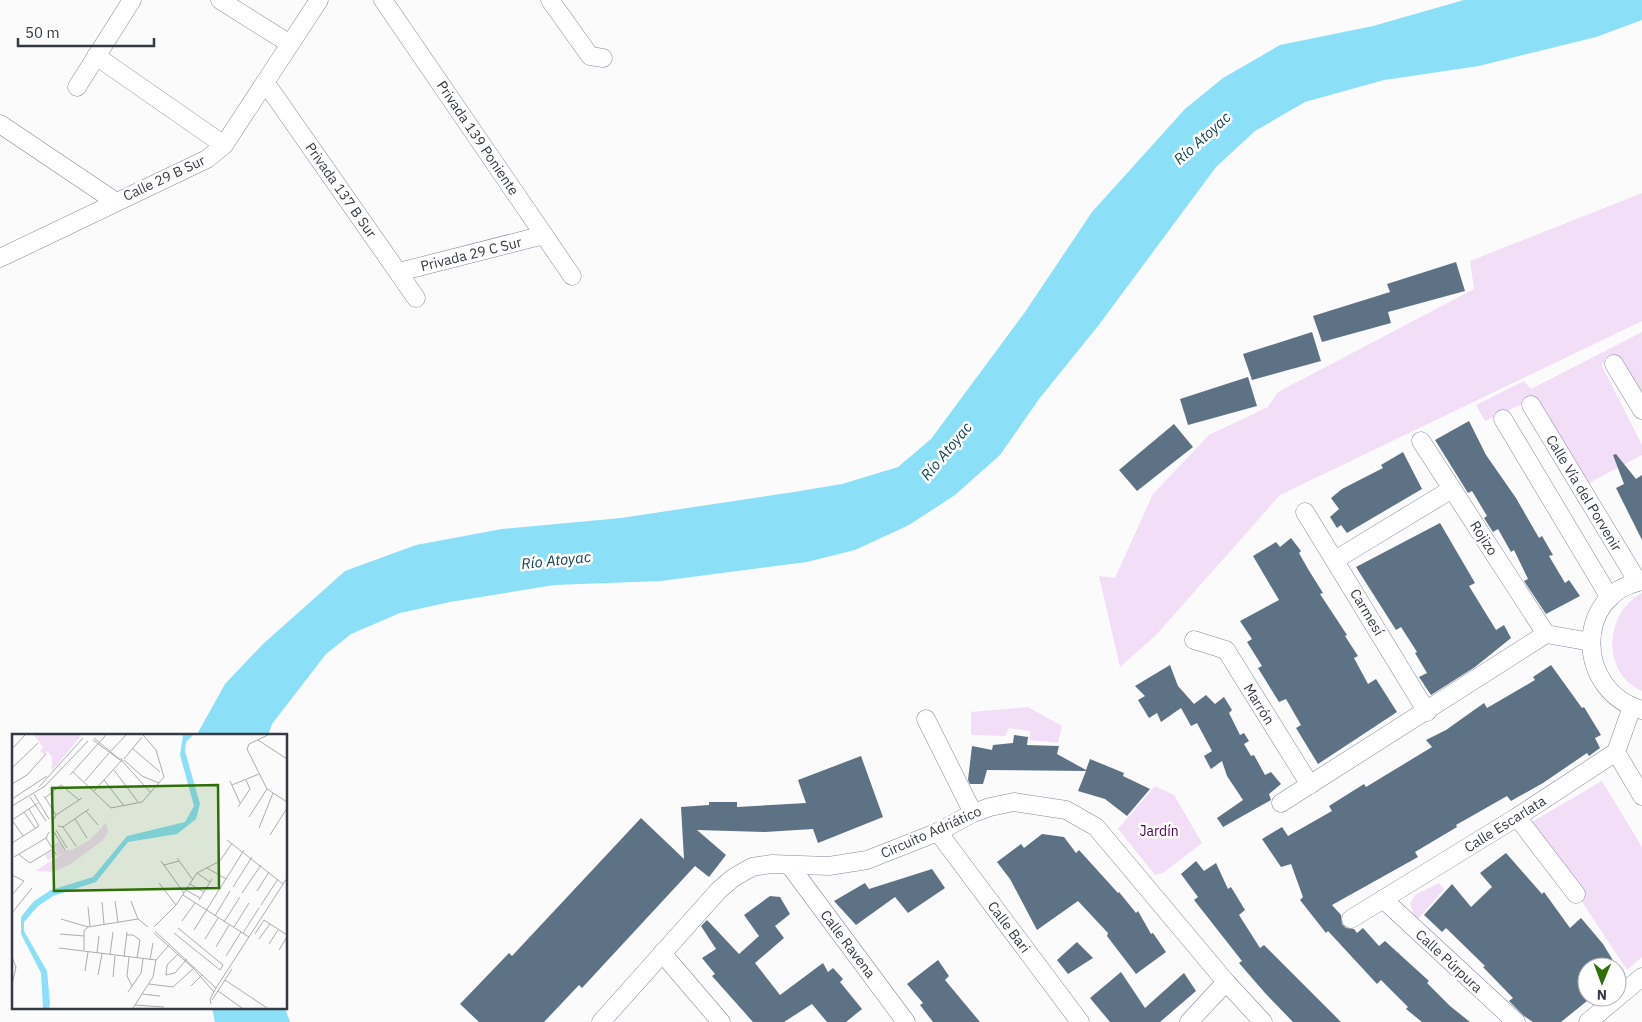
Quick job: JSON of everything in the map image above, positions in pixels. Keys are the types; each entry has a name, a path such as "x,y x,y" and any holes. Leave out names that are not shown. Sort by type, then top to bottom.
{"street":[{"path":"76,87 132,0"},
{"path":"220,0 290,44"},
{"name":"Calle 29 B Sur","path":"0,258 207,159 224,145 319,0"},
{"name":"Privada 139 Poniente","path":"383,0 572,276"},
{"path":"550,0 590,56 603,58"},
{"path":"96,56 224,145"},
{"name":"Privada 137 B Sur","path":"265,82 416,298"},
{"path":"0,124 116,202"},
{"name":"Privada 29 C Sur","path":"399,272 544,235"},
{"path":"1614,364 1642,410"},
{"name":"Calle Vía del Porvenir","path":"1531,405 1640,581"},
{"path":"1503,419 1610,598"},
{"name":"Rojizo","path":"1421,441 1546,634"},
{"path":"1335,560 1452,489"},
{"name":"Carmesí","path":"1305,512 1427,712"},
{"path":"1640,581 1623,588 1610,598 1600,611 1594,626 1591,642 1593,662 1601,681 1614,696 1637,709 1616,752 1642,796"},
{"path":"1281,803 1427,712 1546,634 1591,642"},
{"name":"Marrón","path":"1194,640 1226,650 1310,785"},
{"path":"926,720 973,813"},
{"name":"Calle Escarlata","path":"1351,919 1517,817 1616,752"},
{"name":"Circuito Adriático","path":"601,1022 662,953 733,878 752,867 772,864 829,866 867,860 938,832 990,806 1014,802 1066,810 1096,827 1226,982 1263,1022"},
{"path":"1517,817 1576,894"},
{"name":"Calle Bari","path":"938,832 1080,1022"},
{"name":"Calle Ravena","path":"790,866 906,1022"},
{"name":"Calle Púrpura","path":"1383,899 1516,1022"},
{"path":"662,953 721,1022"},
{"path":"1588,1022 1642,977"},
{"path":"1189,1022 1226,982"}],"green space":[{"path":"1642,193 1642,321 1280,495 1156,635 1120,667 1099,576 1115,578 1153,494 1209,435 1268,407 1278,392 1474,289 1470,261"},
{"path":"1642,332 1642,394 1617,356 1601,364 1642,445 1642,455 1589,483 1533,399 1485,421 1476,405 1524,381 1531,389"},
{"path":"1642,593 1642,691 1628,682 1619,671 1614,657 1612,642 1620,614 1630,602"},
{"path":"1028,707 1062,726 1058,743 1030,740 1030,731 1009,728 1005,736 971,735 971,712"},
{"path":"1602,781 1642,847 1642,957 1627,970 1627,957 1618,957 1530,823"},
{"name":"Jardín","path":"1155,786 1174,795 1202,843 1163,873 1155,875 1118,829"},
{"path":"1439,883 1444,889 1419,918 1415,917 1410,904 1415,895"}],"water":[{"name":"Río Atoyac","path":"1464,0 1642,0 1642,20 1596,37 1479,66 1384,80 1305,102 1255,131 1216,167 1098,326 1039,399 1000,455 955,495 909,525 855,550 807,562 661,581 554,585 450,602 400,613 351,634 326,654 272,724 269,734 197,734 225,684 263,644 345,571 416,545 502,529 621,518 794,492 842,484 898,467 931,439 1025,312 1092,212 1185,109 1223,78 1280,45 1373,26"},
{"path":"212,1010 286,1010 290,1022 215,1022"}],"building":[{"path":"1456,262 1465,291 1388,312 1391,323 1322,342 1313,316 1390,292 1387,284"},
{"path":"1312,332 1321,361 1252,380 1243,354"},
{"path":"1248,377 1257,406 1188,425 1180,399"},
{"path":"1469,421 1486,455 1516,498 1539,538 1542,536 1553,555 1549,556 1565,583 1569,580 1580,596 1546,614 1524,581 1528,579 1514,550 1511,552 1498,529 1493,532 1484,518 1487,516 1472,491 1468,493 1435,440"},
{"path":"1174,424 1193,447 1137,491 1119,470"},
{"path":"1403,452 1422,489 1347,533 1341,525 1337,528 1330,517 1339,509 1331,498 1342,489 1383,468 1381,465"},
{"path":"1616,454 1636,479 1642,475 1642,540 1616,488 1624,484 1613,455"},
{"path":"1440,523 1475,583 1469,586 1496,630 1504,625 1511,638 1475,667 1431,695 1419,677 1427,673 1415,653 1417,652 1401,627 1396,630 1356,567"},
{"path":"1291,538 1301,551 1299,553 1323,593 1320,594 1347,635 1345,636 1358,656 1354,658 1368,684 1376,679 1397,712 1318,764 1296,728 1301,725 1286,699 1279,702 1258,668 1262,666 1247,642 1252,639 1240,621 1279,600 1253,556 1276,542 1280,547"},
{"path":"1170,665 1178,686 1194,704 1206,695 1215,704 1224,697 1232,710 1229,713 1240,735 1244,733 1249,741 1244,744 1251,756 1254,755 1265,775 1271,772 1281,784 1269,794 1271,800 1223,827 1217,818 1243,800 1227,776 1222,761 1211,769 1204,756 1212,751 1197,723 1191,726 1181,708 1161,722 1157,713 1149,718 1138,700 1145,696 1135,686"},
{"path":"1551,665 1582,708 1584,707 1601,735 1595,738 1600,748 1589,756 1587,753 1543,783 1511,801 1507,796 1456,825 1457,827 1415,852 1418,857 1332,905 1341,915 1342,924 1346,928 1354,929 1357,933 1363,928 1379,946 1385,941 1429,981 1427,983 1450,1006 1470,1022 1422,1022 1406,1009 1408,1007 1381,980 1377,984 1328,931 1326,933 1300,900 1303,897 1291,864 1281,867 1262,839 1282,827 1288,836 1332,811 1329,806 1364,784 1366,787 1432,747 1426,740 1446,730 1484,703 1487,708 1535,680 1533,677"},
{"path":"1014,735 1028,737 1027,745 1059,746 1057,754 1086,770 1090,759 1124,773 1123,776 1150,789 1127,816 1105,799 1078,791 1086,771 987,770 983,784 970,784 968,780 972,746 992,750 993,745 1013,743"},
{"path":"861,756 883,817 818,843 813,829 765,832 697,830 726,855 709,877 695,866 582,988 579,985 544,1022 479,1022 460,1004 509,953 512,956 641,818 684,859 681,807 709,805 709,802 737,802 737,807 806,803 798,780"},
{"path":"1042,834 1064,837 1076,853 1079,850 1136,913 1138,911 1151,934 1153,933 1166,952 1136,974 1107,936 1108,933 1078,901 1037,930 1010,879 997,862 1021,844 1024,848"},
{"path":"1506,853 1542,894 1544,892 1570,928 1581,918 1603,944 1611,957 1577,957 1577,1007 1580,1007 1561,1022 1533,1022 1524,1016 1509,1001 1513,998 1483,967 1485,966 1446,928 1442,932 1424,915 1452,884 1471,907 1492,887 1480,873"},
{"path":"1196,861 1204,871 1216,863 1228,889 1231,887 1245,910 1239,915 1260,948 1264,945 1341,1022 1293,1022 1265,993 1239,963 1242,961 1194,900 1198,897 1181,874"},
{"path":"932,869 945,888 908,913 895,897 856,925 834,901 865,883 869,889"},
{"path":"770,896 780,897 790,914 775,926 784,938 755,963 780,995 823,963 828,972 833,968 843,979 840,982 862,1009 846,1022 827,1022 812,1004 784,1022 753,1022 712,976 715,974 702,958 716,949 701,926 707,920 739,954 759,936 744,915"},
{"path":"1077,942 1093,958 1068,974 1057,960"},
{"path":"938,960 949,976 945,980 980,1022 933,1022 920,1005 923,1003 907,984"},
{"path":"1121,972 1145,1008 1184,973 1196,991 1160,1022 1110,1022 1090,998"}]}
